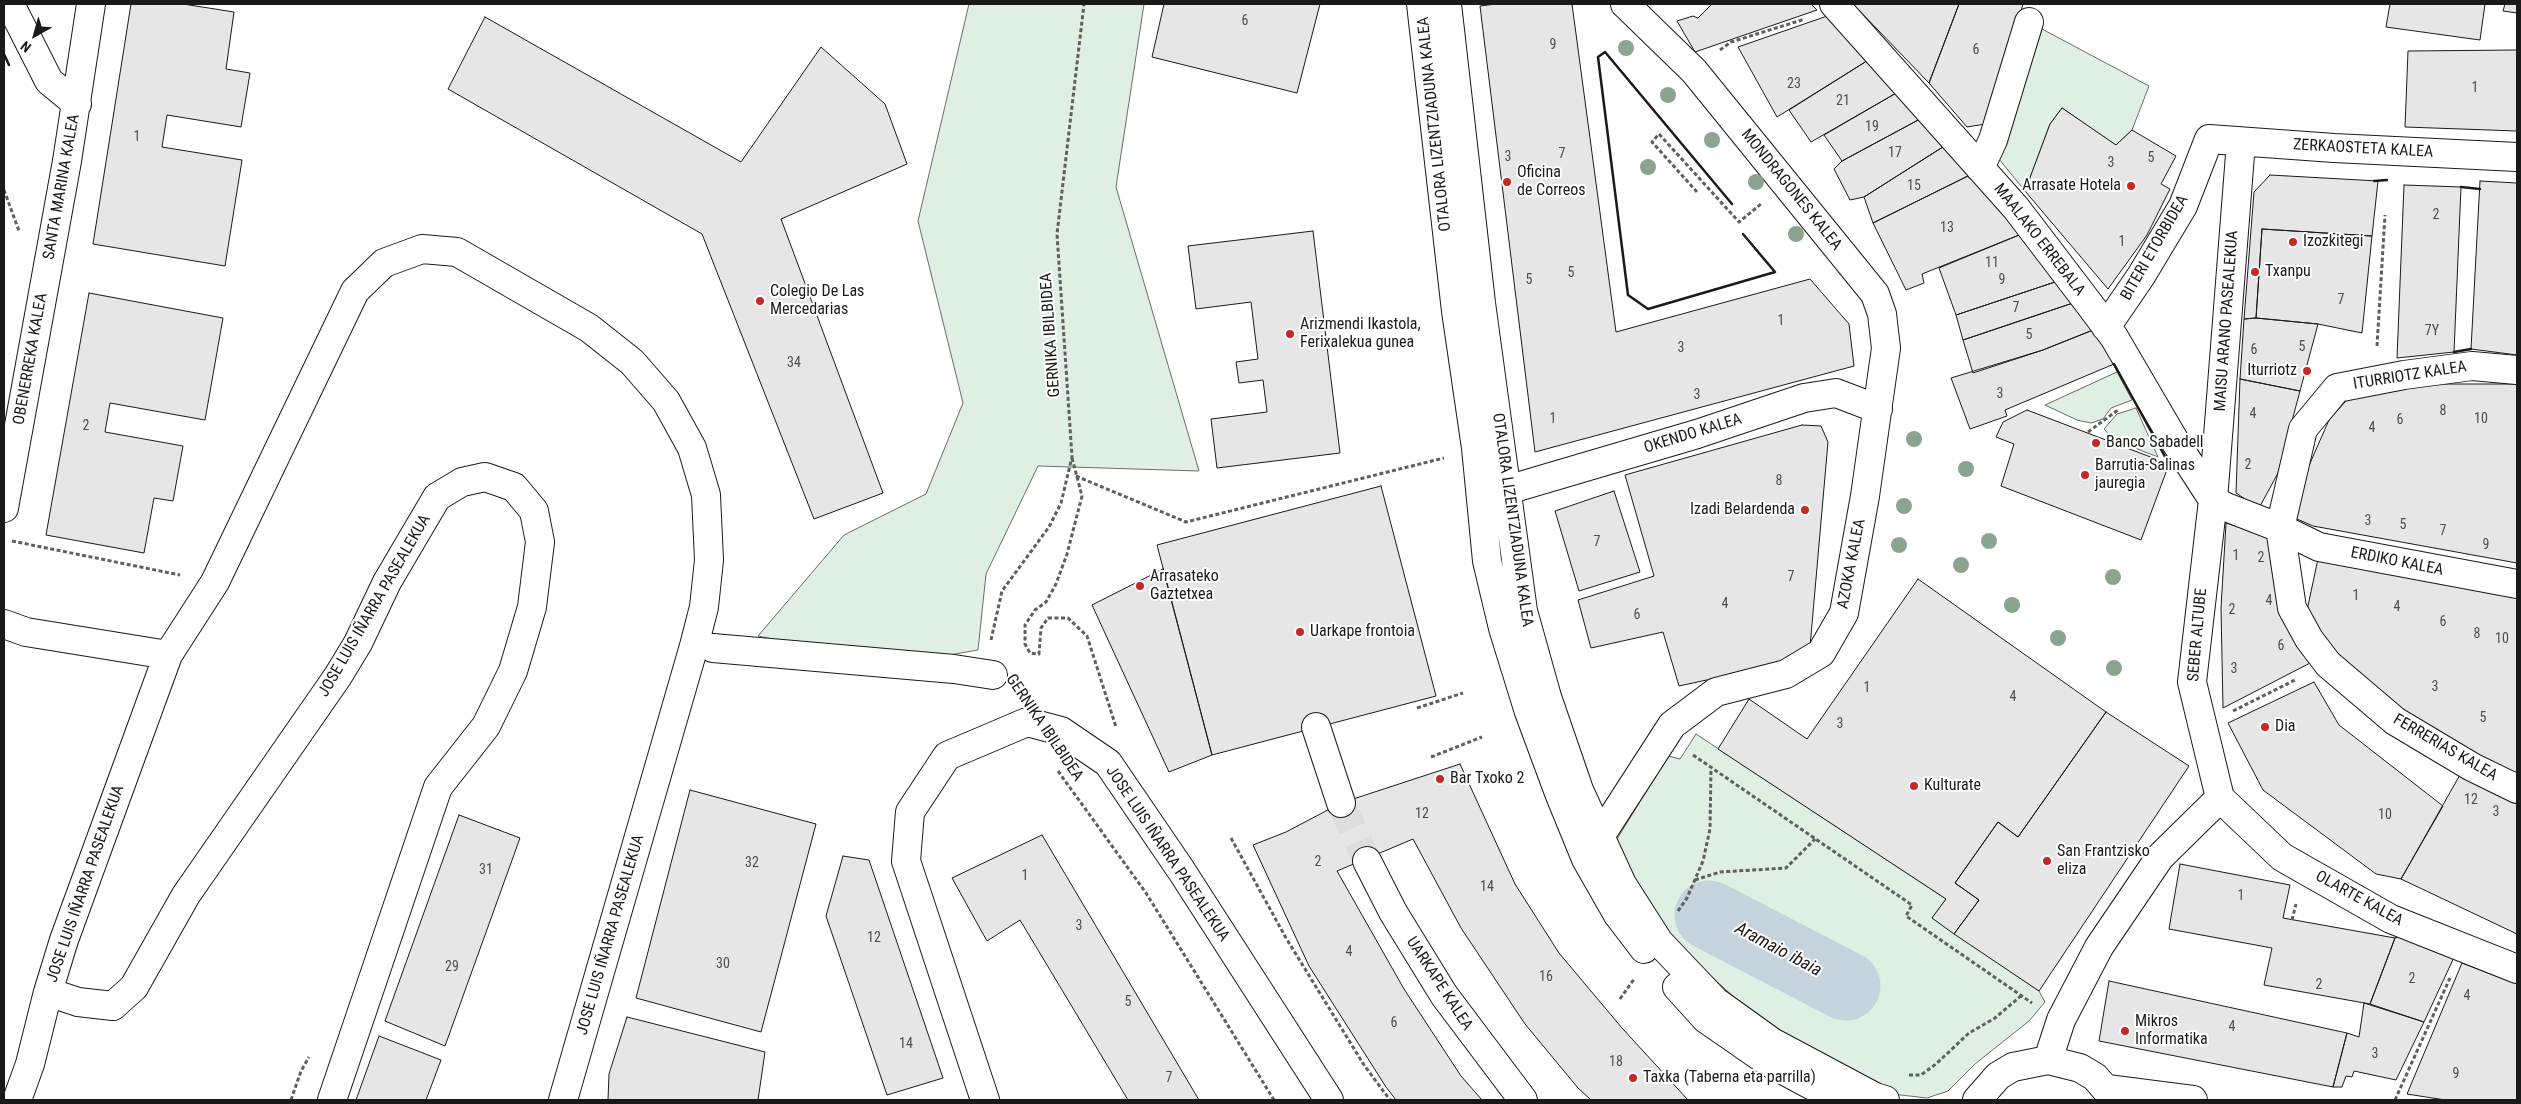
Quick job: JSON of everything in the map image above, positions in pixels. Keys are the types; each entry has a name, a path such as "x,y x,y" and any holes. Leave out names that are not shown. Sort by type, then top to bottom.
{"street":[{"name":"SANTA MARINA KALEA","path":"10,4 49,81 77,104"},
{"name":"SANTA MARINA KALEA","path":"48,269 77,104 91,4"},
{"name":"OTALORA LIZENTZIADUNA KALEA","path":"1421,4 1456,311 1476,448 1486,561 1503,628 1529,712 1586,859 1618,915 1654,950 1715,1001 1772,1042 1880,1099"},
{"name":"OTALORA LIZENTZIADUNA KALEA","path":"1447,4 1481,303 1526,621 1547,697 1579,790 1599,838 1654,950 1706,1019 1768,1062 1839,1100"},
{"name":"MONDRAGONES KALEA","path":"1625,4 1694,71 1875,294 1882,314 1886,348 1878,409"},
{"name":"MAALAKO ERREBALA","path":"1837,6 2016,208 2106,327 2213,500"},
{"path":"1980,168 1993,140 2029,22"},
{"name":"ZERKAOSTETA KALEA","path":"2209,139 2334,148 2517,157"},
{"name":"BITERI ETORBIDEA","path":"2106,327 2141,276 2183,206 2209,139"},
{"name":"MAISU ARANO PASEALEKUA","path":"2213,500 2241,142"},
{"name":"JOSE LUIS IÑARRA PASEALEKUA","path":"332,1100 438,787 486,726 513,670 519,652 532,607 540,542 534,511 514,487 485,477 462,482 437,497 387,582 358,644 338,676 186,895 134,987 113,1006 78,1002 48,992 64,940 168,656 215,582 355,291 384,263 422,249 457,252 589,328 632,362 666,401 692,448 706,495 709,560 704,607 563,1100"},
{"name":"OBENERREKA KALEA","path":"4,508 7,471 48,269"},
{"name":"ITURRIOTZ KALEA","path":"2280,528 2303,429 2337,388 2472,366 2517,370"},
{"name":"OKENDO KALEA","path":"1507,490 1697,434 1804,398 1836,393 1878,409"},
{"name":"AZOKA KALEA","path":"1599,838 1672,726 1716,692 1786,674 1821,653 1844,612 1865,496 1878,409"},
{"name":"ERDIKO KALEA","path":"2213,500 2280,528 2319,547 2517,584"},
{"name":"SEBER ALTUBE","path":"2213,500 2192,682 2220,798"},
{"name":"FERRERIAS KALEA","path":"2280,528 2292,608 2309,639 2328,664 2395,721 2472,767 2517,789"},
{"path":"4,607 11,631 168,656"},
{"path":"713,648 954,669 993,675"},
{"name":"JOSE LUIS IÑARRA PASEALEKUA","path":"985,1100 906,861 910,812 947,756 1027,722 1061,731 1108,763 1181,870 1329,1100"},
{"path":"1316,727 1340,803"},
{"path":"2048,1060 2061,1020 2094,955 2160,857 2220,798"},
{"name":"OLARTE KALEA","path":"2220,798 2282,856 2391,919 2517,969"},
{"name":"UARKAPE KALEA","path":"1367,861 1393,912 1444,995 1523,1100"},
{"path":"17,1100 30,1064 48,992"},
{"path":"1977,1100 1998,1076 2013,1067 2048,1060 2080,1068 2095,1077 2111,1095 2193,1100"}],"path":[{"name":"GERNIKA IBILBIDEA","path":"993,675 990,645 1002,591 1049,526 1062,503 1072,457 1057,234 1084,4"},
{"path":"1694,71 1731,42 1837,6"},
{"path":"1697,192 1652,142 1659,134 1739,222 1764,202"},
{"path":"4,190 20,234"},
{"path":"2374,381 2386,215"},
{"path":"2088,432 2122,408"},
{"path":"1076,476 1186,522 1310,492 1476,448"},
{"path":"1072,457 1082,496 1067,554 1056,584 1046,602 1035,610 1025,625 1025,644 1030,653 1039,654 1041,628 1048,618 1068,618 1086,636 1119,736"},
{"path":"4,539 215,582"},
{"path":"2224,715 2328,664"},
{"path":"1417,708 1463,694"},
{"path":"1672,726 1694,744 1688,751 1912,905 1906,916 2061,1020"},
{"path":"1431,757 1482,738"},
{"name":"GERNIKA IBILBIDEA","path":"1054,765 1146,893 1274,1100"},
{"path":"1620,999 1687,898 1703,861 1710,829 1711,767"},
{"path":"1231,838 1286,938 1364,1065 1390,1100"},
{"path":"1694,880 1720,872 1786,868 1799,858 1815,838"},
{"path":"2395,1100 2464,948"},
{"path":"1880,1099 1889,1069 1906,1075 1921,1075 1952,1051 1969,1033 1995,1018 2022,995"}],"green space":[{"path":"969,4 1144,4 1116,187 1199,471 1038,466 986,574 978,650 897,664 758,636 844,535 926,494 963,403 918,221"},
{"path":"2042,29 2149,86 2132,130 2116,145 2062,108 2050,124 2025,191 1999,159"},
{"path":"2117,372 2132,400 2111,408 2103,419 2091,423 2077,420 2045,405"},
{"path":"2136,408 2158,457 2114,440 2104,429 2117,414"},
{"path":"1696,734 1946,899 1932,918 2039,991 2045,1002 2029,1021 1975,1064 1948,1091 1927,1098 1892,1094 1751,1013 1685,952 1636,893 1617,839 1668,756 1680,759"}],"building":[{"path":"131,4 183,4 234,12 226,69 250,73 241,127 167,115 162,147 242,160 225,266 93,244"},
{"path":"1164,4 1320,4 1297,93 1152,57"},
{"path":"1496,4 1572,4 1616,332 1810,279 1849,324 1854,366 1535,452 1480,6"},
{"path":"1712,4 1811,4 1817,10 1695,52 1677,21 1693,16 1698,18"},
{"path":"1853,4 1959,4 1929,83"},
{"path":"1959,4 2023,4 1992,123 1967,127 1929,83"},
{"path":"2390,4 2485,4 2480,40 2386,27"},
{"path":"2505,4 2517,4 2517,13 2503,11"},
{"path":"1833,14 1870,59 1777,117 1738,47"},
{"path":"485,17 741,162 821,47 885,104 907,164 781,219 883,493 814,519 702,234 448,89"},
{"path":"2517,50 2517,131 2405,127 2408,51"},
{"path":"1870,59 1898,92 1811,142 1789,110"},
{"path":"1898,92 1920,119 1842,161 1824,135"},
{"path":"2062,108 2116,145 2132,130 2176,156 2161,184 2170,189 2147,235 2108,289 2025,191 2050,124"},
{"path":"1920,119 1946,145 1864,197 1850,200 1834,169 1842,161"},
{"path":"1946,145 1970,175 1873,223 1864,197"},
{"path":"1970,175 2024,233 1922,274 1924,283 1906,290 1873,223"},
{"path":"2270,175 2378,181 2372,236 2262,229 2256,318 2244,319 2254,192"},
{"path":"2480,181 2517,183 2517,355 2471,349"},
{"path":"2404,185 2461,187 2454,352 2397,358"},
{"path":"2262,229 2372,236 2362,333 2318,324 2256,318"},
{"name":"Arizmendi Ikastola, Ferixalekua gunea","path":"1313,231 1340,453 1217,468 1211,419 1267,412 1263,380 1239,383 1236,362 1258,359 1251,302 1196,309 1188,246"},
{"path":"2024,233 2061,280 1956,315 1939,268"},
{"path":"2061,280 2076,302 1963,340 1956,315"},
{"path":"89,293 223,318 205,420 110,403 105,432 183,446 173,501 154,498 144,553 46,535"},
{"path":"2076,302 2093,330 2043,350 1973,373 1963,340"},
{"path":"2256,318 2318,324 2300,391 2240,379 2244,319"},
{"path":"2093,330 2114,364 2005,410 2007,416 1970,429 1951,378 2043,350"},
{"path":"2240,379 2300,391 2278,473 2259,508 2236,493"},
{"path":"2398,384 2517,384 2517,563 2313,526 2297,519 2289,511 2329,420 2352,394"},
{"name":"Barrutia-Salinas jauregia","path":"2027,410 2169,464 2141,540 2001,486 2014,444 1996,437 2003,422"},
{"path":"1802,425 1821,426 1828,442 1810,647 1789,662 1679,686 1663,632 1591,648 1578,600 1654,576 1625,475"},
{"name":"Uarkape frontoia","path":"1381,486 1436,696 1212,755 1157,545"},
{"path":"1614,491 1640,572 1579,591 1555,511"},
{"path":"2226,523 2273,538 2314,661 2223,708 2221,608"},
{"path":"2319,554 2517,590 2517,776 2415,722 2369,684 2305,620"},
{"path":"1163,569 1212,755 1169,772 1092,605"},
{"name":"Kulturate","path":"1918,579 2106,712 2018,837 1998,822 1955,883 1979,900 1954,934 1932,918 1946,899 1718,749 1749,699 1807,739"},
{"path":"2314,682 2339,725 2443,806 2401,879 2376,874 2263,790 2228,723"},
{"name":"San Frantzisko eliza","path":"2106,712 2189,766 2039,991 1954,934 1979,900 1955,883 1998,822 2018,837"},
{"path":"1460,764 1515,884 1559,953 1622,1028 1688,1100 1591,1100 1578,1088 1525,1024 1461,928 1413,839 1337,871 1404,989 1461,1076 1482,1100 1396,1100 1386,1087 1309,966 1253,845 1286,832 1341,803"},
{"path":"2461,773 2517,796 2517,934 2401,879"},
{"path":"690,790 816,824 761,1032 636,998"},
{"path":"459,815 520,838 445,1046 385,1021"},
{"path":"1042,835 1199,1100 1128,1100 1020,920 987,941 952,878"},
{"path":"843,856 869,860 943,1078 887,1095 826,916"},
{"path":"2180,864 2290,885 2283,918 2395,938 2370,1004 2264,985 2272,948 2169,929"},
{"path":"2408,934 2456,953 2424,1022 2370,1004 2395,938"},
{"path":"2462,963 2517,984 2517,1100 2445,1100 2407,1094"},
{"path":"2109,981 2347,1033 2333,1087 2099,1041"},
{"path":"2364,1003 2424,1022 2396,1080 2354,1071 2352,1077 2346,1076 2342,1087 2333,1087 2347,1033 2359,1037"},
{"path":"627,1017 765,1052 758,1100 608,1100 609,1074"},
{"path":"379,1036 441,1060 426,1100 356,1100"}],"waterway":[{"name":"Aramaio ibaia","path":"1709,915 1846,986"}],"tunnel":[{"path":"1341,803 1367,861"}],"wall":[{"path":"1732,204 1605,52 1598,57 1628,295 1648,309 1775,272 1743,234"},
{"path":"4,54 9,65"},
{"path":"2374,181 2387,180"},
{"path":"2461,187 2480,189"},
{"path":"2454,352 2471,349"},
{"path":"2114,364 2169,464"}],"place":[{"name":"Oficina de Correos","path":"1507,182"},
{"name":"Arrasate Hotela","path":"2131,186"},
{"name":"Izozkitegi","path":"2293,242"},
{"name":"Txanpu","path":"2255,272"},
{"name":"Colegio De Las Mercedarias","path":"760,301"},
{"name":"Arizmendi Ikastola, Ferixalekua gunea","path":"1290,334"},
{"name":"Iturriotz","path":"2307,371"},
{"name":"Banco Sabadell","path":"2096,443"},
{"name":"Barrutia-Salinas jauregia","path":"2085,475"},
{"name":"Izadi Belardenda","path":"1805,510"},
{"name":"Arrasateko Gaztetxea","path":"1140,586"},
{"name":"Uarkape frontoia","path":"1300,632"},
{"name":"Dia","path":"2265,727"},
{"name":"Bar Txoko 2","path":"1440,779"},
{"name":"Kulturate","path":"1914,786"},
{"name":"San Frantzisko eliza","path":"2047,861"},
{"name":"Mikros Informatika","path":"2125,1031"},
{"name":"Taxka (Taberna eta parrilla)","path":"1633,1078"}]}
